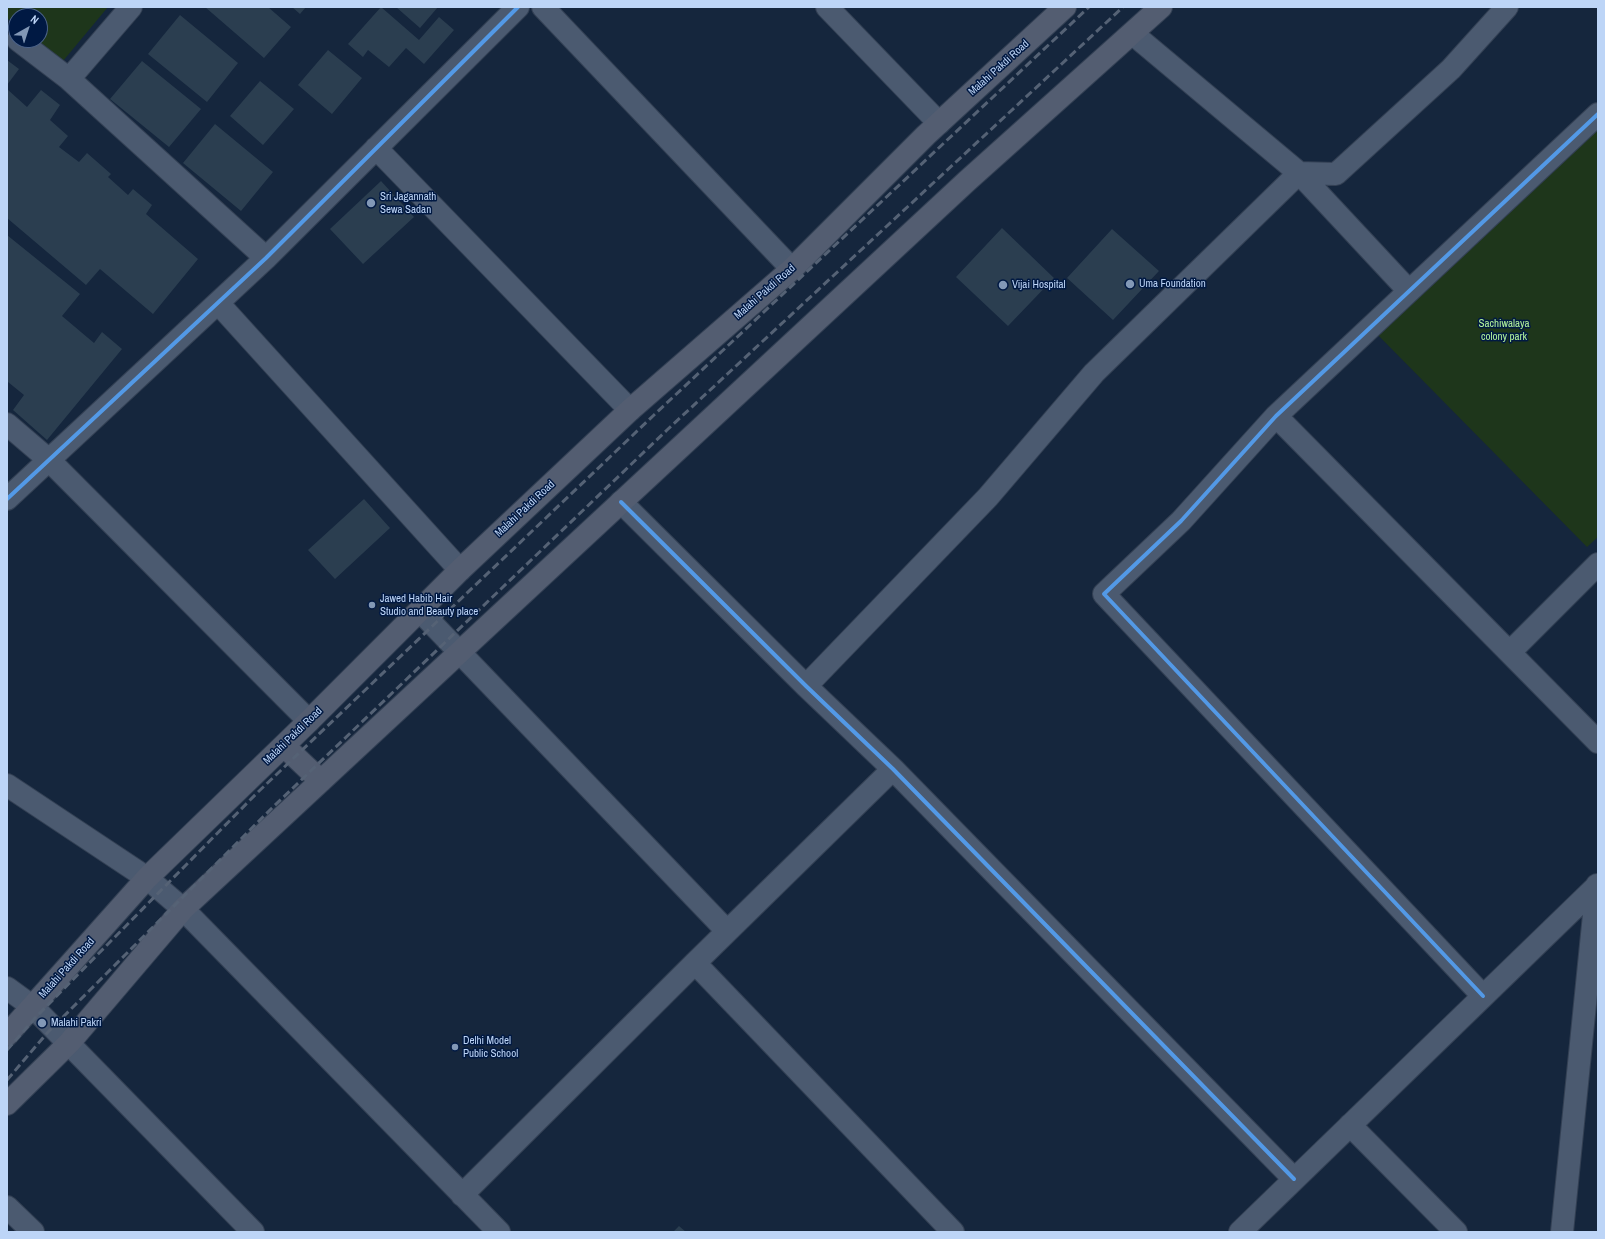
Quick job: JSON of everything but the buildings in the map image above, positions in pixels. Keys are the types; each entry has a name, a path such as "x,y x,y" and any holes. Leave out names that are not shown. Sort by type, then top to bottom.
{"main road":[{"name":"Malahi Pakdi Road","path":"7,1035 147,878 284,746 460,570 630,410 792,269 939,123 1065,7"},
{"path":"7,1104 69,1043 183,910 967,181 1133,34 1161,7"},
{"path":"284,746 321,781"}],"street":[{"path":"70,79 131,7"},
{"path":"7,499 266,258 518,7"},
{"path":"543,7 792,269"},
{"path":"826,7 939,123"},
{"path":"806,686 988,497 1094,373 1299,173 1336,174 1451,69 1506,7"},
{"path":"1133,34 1299,173 1409,291"},
{"path":"29,48 70,79 266,258"},
{"path":"1484,996 1104,594 1181,521 1276,416 1598,114"},
{"path":"376,148 630,410"},
{"path":"218,303 460,570"},
{"path":"1276,416 1598,742"},
{"path":"7,424 49,460 309,721"},
{"path":"621,502 806,686 893,770 1294,1180"},
{"path":"1510,652 1598,564"},
{"path":"420,611 727,932"},
{"path":"462,1195 695,963 893,770"},
{"path":"7,785 147,878 183,910 499,1232"},
{"path":"1240,1232 1598,885"},
{"path":"1562,1232 1598,885"},
{"path":"695,963 953,1232"},
{"path":"7,988 33,1007 253,1232"},
{"path":"1350,1125 1456,1232"},
{"path":"7,1207 33,1232"}],"green space":[{"path":"7,7 108,7 63,61 46,48 48,48 48,8 8,8 8,19"},
{"name":"Sachiwalaya colony park","path":"1598,114 1598,537 1587,547 1370,327"}],"railway":[{"path":"7,1050 35,1018 257,793 654,415 1089,7"},
{"path":"7,1080 48,1032 272,808 667,430 1123,7"}],"cycle path":[{"path":"7,499 266,258 518,7"},
{"path":"1483,996 1104,594 1181,521 1276,416 1598,114"},
{"path":"621,502 806,686 893,769 1294,1179"}],"place":[{"name":"Sri Jagannath Sewa Sadan","path":"371,203"},
{"name":"Uma Foundation","path":"1130,284"},
{"name":"Vijai Hospital","path":"1003,285"},
{"name":"Jawed Habib Hair Studio and Beauty place","path":"372,605"},
{"name":"Malahi Pakri","path":"42,1023"},
{"name":"Delhi Model Public School","path":"455,1047"}]}
